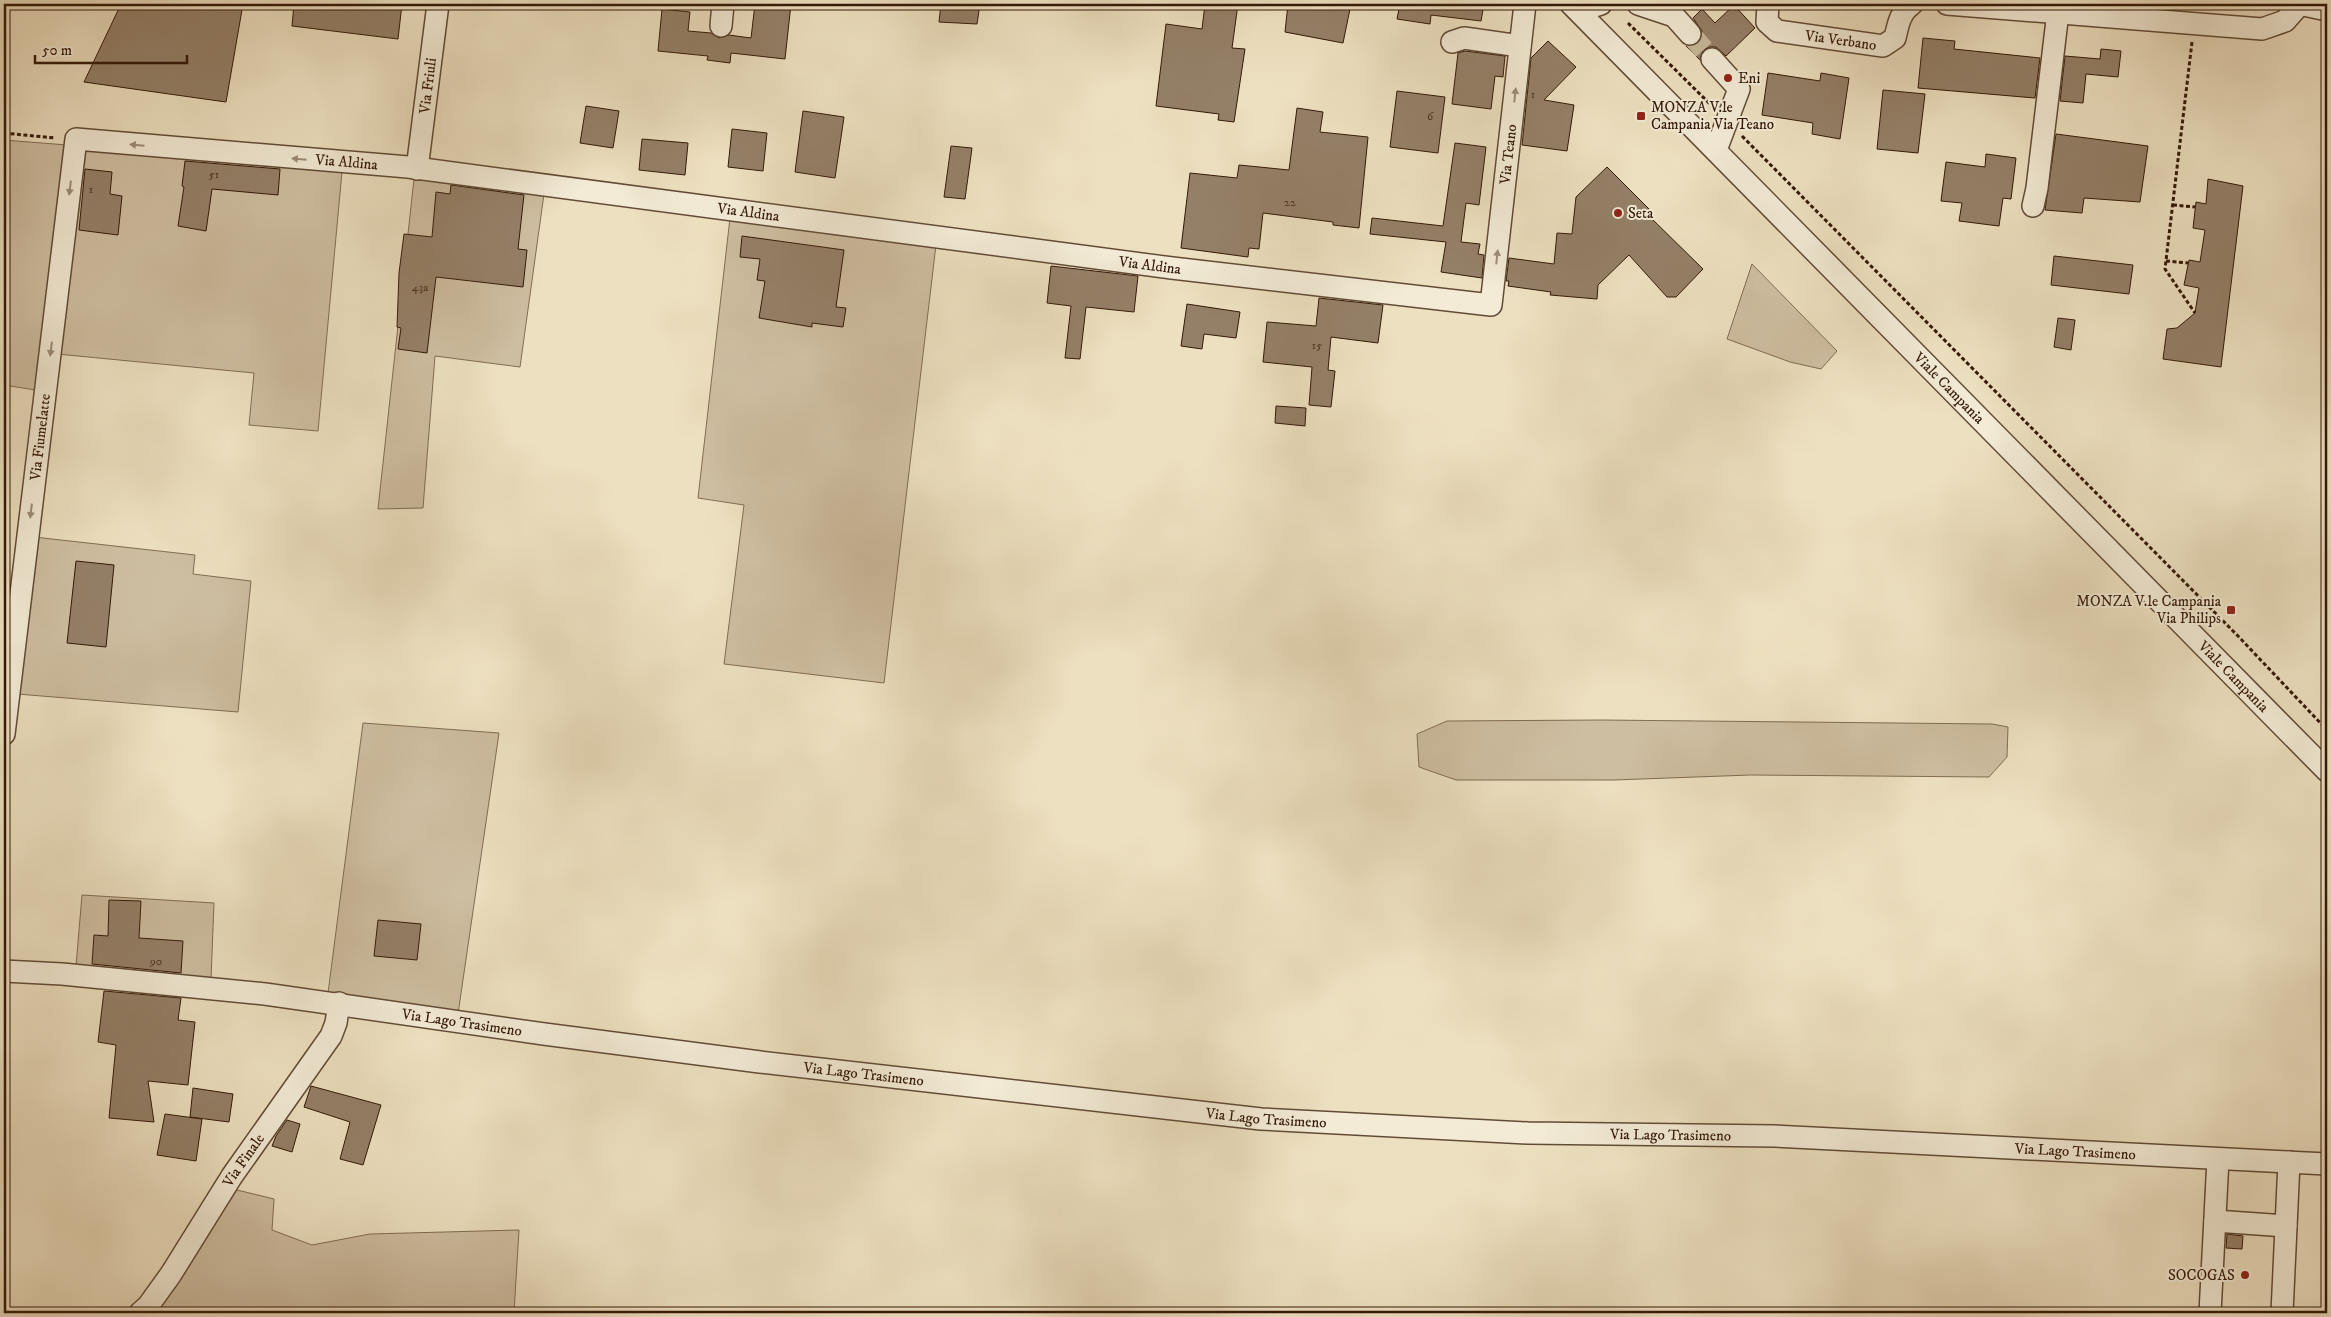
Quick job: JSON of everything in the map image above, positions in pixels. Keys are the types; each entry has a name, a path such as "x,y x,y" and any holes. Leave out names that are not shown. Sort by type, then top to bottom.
{"street":[{"name":"Via Friuli","path":"417,169 438,4"},
{"path":"722,26 724,4"},
{"name":"Via Teano","path":"1491,305 1525,4"},
{"path":"1575,7 1601,4"},
{"path":"1638,4 1674,16 1690,34"},
{"name":"Via Verbano","path":"1768,4 1767,22 1777,31 1883,46 1895,38 1905,8 1912,4"},
{"path":"1947,4 2262,29 2285,21 2299,4 2327,10"},
{"name":"Viale Campania","path":"1575,7 2327,772"},
{"path":"2033,206 2037,188 2058,12"},
{"path":"1452,42 1464,38 1520,46"},
{"path":"1712,59 1739,89 1716,150"},
{"name":"Via Aldina","path":"76,140 417,169 1172,268 1491,305"},
{"name":"Via Fiumelatte","path":"4,734 76,140"},
{"name":"Via Lago Trasimeno","path":"4,971 73,975 211,988 339,1003 468,1024 760,1062 1262,1119 1528,1133 1775,1136 2327,1164"},
{"name":"Via Finale","path":"140,1313 148,1306 171,1274 232,1176 331,1036 336,1023 339,1003"},
{"path":"2210,1313 2218,1159"},
{"path":"2282,1313 2289,1162"},
{"path":"2214,1221 2286,1226"}],"path":[{"path":"1622,18 1728,121 2231,629 2327,730"},
{"path":"2190,58 2165,269 2195,313"},
{"path":"4,133 76,140"},
{"path":"2172,205 2195,207"},
{"path":"2166,261 2188,263"}],"shaded area":[{"path":"4,140 67,145 35,390 4,385"},
{"path":"82,148 342,172 318,431 249,425 254,373 57,354"},
{"path":"414,179 544,194 520,367 435,356 423,508 378,509"},
{"path":"730,218 936,245 884,683 724,664 744,505 698,498"},
{"path":"1752,264 1837,351 1821,369 1790,362 1727,339"},
{"path":"34,537 195,555 193,574 251,581 238,712 17,694"},
{"path":"1602,720 1992,724 2008,727 2007,757 1989,777 1750,775 1614,780 1456,780 1419,767 1417,734 1447,721"},
{"path":"363,723 499,733 458,1014 328,993"},
{"path":"82,895 214,903 211,979 76,966"},
{"path":"233,1189 274,1199 272,1230 312,1245 370,1234 519,1230 514,1313 152,1313"}],"building":[{"path":"121,4 243,4 226,102 84,82"},
{"path":"294,4 402,4 398,39 292,26"},
{"path":"755,4 791,4 785,59 731,53 730,63 707,60 708,56 658,51 662,9 690,12 688,31 711,33 719,38 729,35 751,38"},
{"path":"941,4 980,4 977,24 939,22"},
{"path":"1205,4 1238,4 1232,48 1245,49 1234,122 1218,120 1219,114 1156,106 1166,24 1202,29"},
{"path":"1288,4 1351,4 1343,43 1285,32"},
{"path":"1400,4 1424,6 1424,4 1484,4 1481,21 1431,15 1430,24 1397,19"},
{"path":"1734,5 1755,28 1726,56 1716,47 1710,47 1703,50 1700,60 1686,46 1698,44 1702,37 1702,31 1693,18 1702,9 1715,23"},
{"path":"1923,38 1955,41 1954,49 2040,58 2035,98 1918,88"},
{"path":"1548,41 1576,67 1544,100 1574,105 1567,151 1522,145 1531,58"},
{"path":"2101,49 2121,51 2118,77 2086,74 2083,103 2060,101 2065,56 2100,59"},
{"path":"1465,51 1505,56 1503,77 1495,76 1491,109 1452,104 1458,53"},
{"path":"1768,73 1820,81 1821,73 1849,78 1840,139 1812,134 1813,123 1762,115"},
{"path":"1883,90 1925,94 1918,153 1877,149"},
{"path":"1397,91 1445,97 1438,153 1390,147"},
{"path":"586,106 619,111 613,148 580,143"},
{"path":"1297,108 1323,112 1320,132 1368,137 1359,228 1333,225 1333,222 1263,213 1259,249 1249,248 1248,257 1181,248 1190,173 1237,178 1239,165 1289,170"},
{"path":"803,111 844,117 835,178 795,172"},
{"path":"732,129 767,133 763,171 728,167"},
{"path":"2056,134 2148,146 2140,202 2084,198 2082,213 2045,210"},
{"path":"642,139 688,143 685,175 639,170"},
{"path":"1455,143 1486,147 1479,205 1466,203 1461,242 1480,244 1478,254 1484,255 1482,278 1441,272 1446,242 1370,234 1372,218 1443,226"},
{"path":"951,146 972,148 965,199 944,197"},
{"path":"1986,154 2016,158 2011,199 2003,198 1999,226 1959,221 1962,203 1941,201 1946,162 1985,167"},
{"path":"185,161 280,169 278,195 212,189 206,231 178,226 184,187 182,186"},
{"path":"1607,167 1653,213 1649,216 1703,269 1676,297 1667,297 1629,255 1598,285 1597,299 1550,295 1551,292 1508,286 1509,281 1506,281 1509,258 1554,264 1557,233 1572,234 1576,197"},
{"path":"85,169 112,172 110,194 122,196 118,235 79,230"},
{"path":"2208,179 2243,186 2221,367 2163,359 2167,329 2177,328 2195,313 2199,288 2184,285 2189,260 2200,262 2205,230 2193,228 2196,202 2206,204"},
{"path":"451,185 524,195 518,249 527,250 523,287 436,277 427,353 398,349 401,328 397,327 399,273 404,234 432,237 436,192 450,194"},
{"path":"742,236 844,250 836,307 846,308 843,327 812,323 812,327 759,318 765,281 757,280 760,259 740,257"},
{"path":"2054,256 2133,265 2129,294 2051,285"},
{"path":"1051,266 1138,276 1134,312 1086,307 1080,359 1065,358 1071,306 1047,303"},
{"path":"1319,298 1383,305 1378,343 1331,337 1328,370 1335,371 1331,407 1309,405 1312,367 1263,362 1267,322 1316,326"},
{"path":"1187,304 1240,312 1236,338 1204,334 1202,349 1181,346"},
{"path":"2058,318 2075,320 2071,350 2054,347"},
{"path":"1276,406 1306,408 1305,426 1275,423"},
{"path":"76,561 114,565 106,647 67,643"},
{"path":"109,900 141,901 139,938 183,941 181,973 92,964 94,935 108,936"},
{"path":"378,920 421,924 417,960 374,956"},
{"path":"104,991 181,998 178,1020 195,1022 188,1085 148,1081 154,1122 109,1118 116,1045 98,1042"},
{"path":"311,1086 381,1105 363,1165 340,1159 350,1122 304,1107"},
{"path":"193,1088 233,1094 229,1122 190,1117"},
{"path":"165,1114 202,1119 196,1161 157,1155"},
{"path":"287,1120 300,1124 292,1152 272,1146 276,1136"},
{"path":"2227,1234 2243,1236 2242,1249 2226,1248"}],"tunnel":[{"path":"1690,34 1712,59"}],"place":[{"name":"Eni","path":"1728,78"},
{"name":"MONZA V.le Campania Via Teano","path":"1641,116"},
{"name":"Seta","path":"1618,213"},
{"name":"MONZA V.le Campania Via Philips","path":"2231,610"},
{"name":"SOCOGAS","path":"2245,1275"}]}
